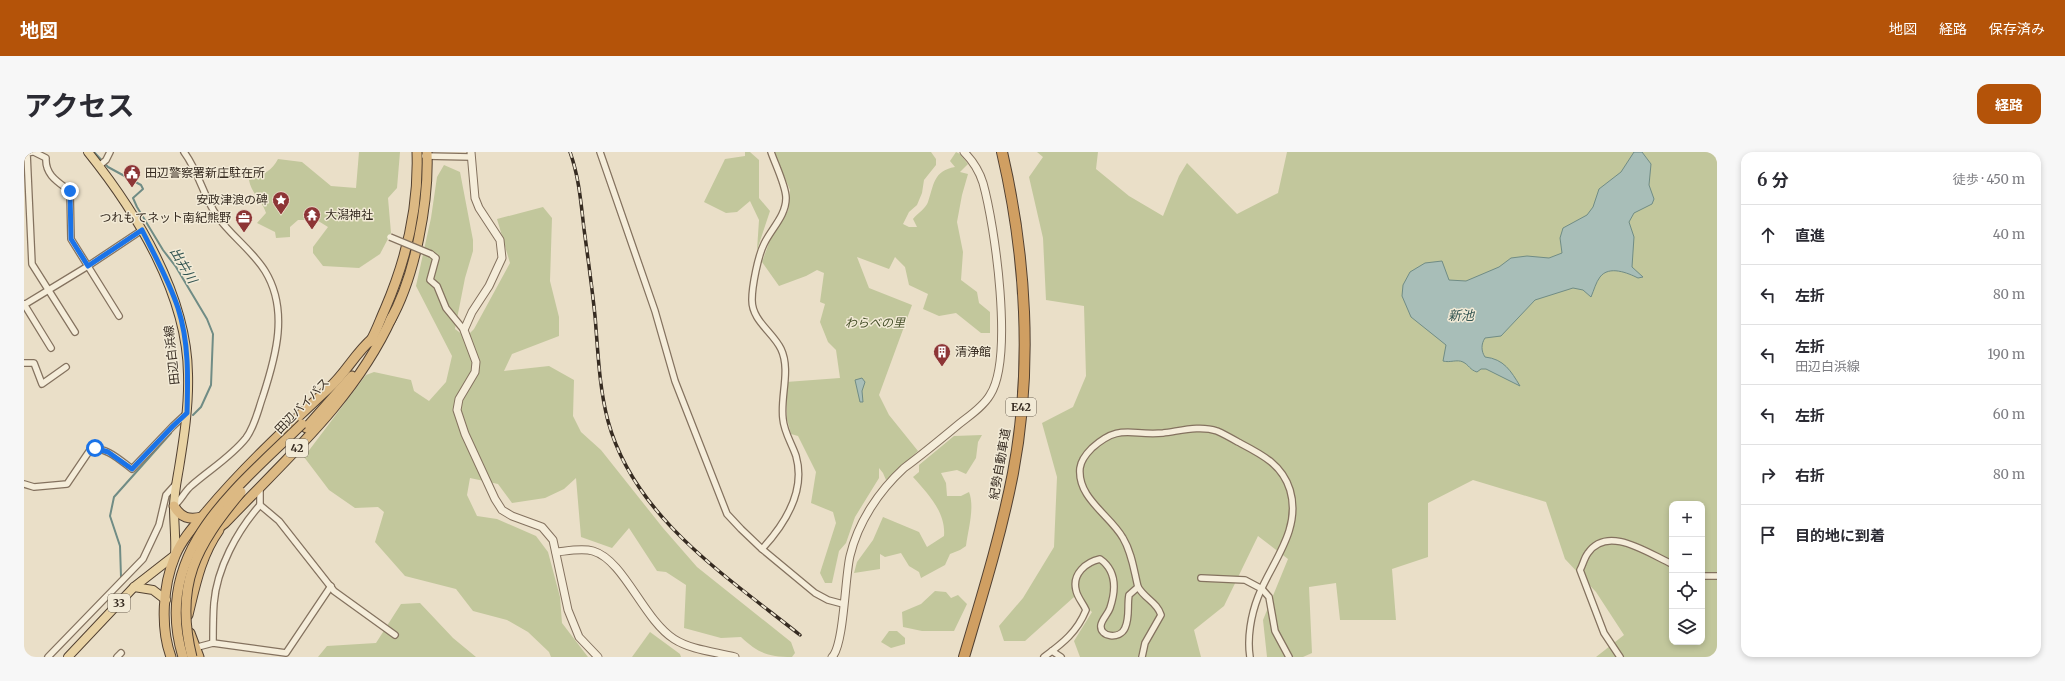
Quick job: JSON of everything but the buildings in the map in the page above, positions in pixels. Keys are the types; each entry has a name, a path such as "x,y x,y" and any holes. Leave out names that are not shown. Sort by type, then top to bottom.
{"highway":[{"name":"紀勢自動車道","path":"964,657 1005,513 1019,436 1022,401 1024,319 1022,270 1016,219 1002,152"},
{"name":"田辺バイパス","path":"183,657 177,623 178,593 180,580 190,550 198,535 221,505 304,426 333,392 373,338 398,280 409,243 416,192 417,154"},
{"name":"田辺バイパス","path":"192,657 186,627 186,595 196,558 204,541 242,492 350,378 392,317 404,289 419,237 426,196 427,154"},
{"name":"42","path":"188,616 203,562 211,541 222,526 323,420 353,384 383,337 392,317"},
{"name":"42","path":"172,657 167,634 166,600 168,577 175,555 191,530 202,517 249,466 331,386 360,349 373,338"},
{"path":"174,506 178,514 189,519 202,517"},
{"name":"42","path":"175,555 222,526"},
{"name":"42","path":"175,555 188,616 190,635 199,657"}],"main road":[{"name":"田辺白浜線","path":"88,152 142,230 164,272 178,309 183,332 188,373 187,413 174,506 175,555"},
{"name":"33","path":"68,657 134,587 175,555"},
{"path":"134,587 153,590 166,600"}],"street":[{"path":"75,332 32,264 27,214 27,153 33,152 46,158 46,168 53,178 70,191 71,239 119,316"},
{"path":"99,166 106,160 110,152"},
{"path":"174,506 190,487 236,449 253,428 276,356 279,321 274,288 265,270 217,217 204,193 192,162 184,152"},
{"path":"600,152 655,311 674,381 727,514 762,549 815,592 828,600 843,604"},
{"path":"762,549 788,514 796,496 799,475 796,457 783,419 784,363 781,349 760,322 752,302 753,287 763,245 785,209 786,196 771,152"},
{"path":"832,657 839,644 850,555 860,527 875,502 893,478 979,408 990,395 999,375 1002,352 1002,323 999,279 989,212 982,182 974,162 964,152"},
{"path":"417,154 471,155 475,198 479,208 500,240 502,258 489,286 472,312 464,330"},
{"path":"51,348 24,304 88,266 142,230"},
{"path":"390,237 436,258 430,280 437,286 446,308 464,330 476,362 475,372 459,399 457,410 465,434 495,499 502,510 512,516 542,527 553,540 568,610 579,637 598,657"},
{"path":"24,363 34,363 42,384 66,367"},
{"path":"24,484 34,487 67,484 90,450 95,448 108,452 132,469 187,413"},
{"path":"1142,657 1145,643 1160,615 1158,607 1141,593 1138,588 1130,551 1123,538 1112,522 1092,503 1082,486 1080,476 1083,458 1103,438 1114,433 1123,431 1158,433 1203,428 1217,431 1271,461 1282,474 1289,489 1292,515 1288,534 1280,556 1258,597 1252,620 1249,643 1250,657"},
{"path":"48,657 143,558 159,525 166,495 177,483"},
{"path":"213,643 214,601 220,578 233,546 248,519 260,505 260,487"},
{"path":"260,505 279,521 330,586 395,635"},
{"path":"1620,657 1604,633 1580,570 1587,554 1594,546 1605,541 1622,542 1669,563"},
{"path":"556,552 591,550 604,555 613,564 654,622 674,639 694,647 735,657"},
{"path":"1044,657 1068,639 1084,615 1086,610 1076,592 1075,584 1078,575 1089,561 1100,559 1109,566 1113,574 1114,589 1110,609 1101,625 1102,630 1108,635 1112,637 1119,635 1124,630 1128,618 1130,595 1138,588"},
{"path":"1705,576 1717,576"},
{"path":"1202,578 1245,580 1262,589 1269,597 1275,631 1289,657"},
{"path":"172,657 213,643 286,653 330,586"},
{"path":"1052,651 1061,657"}],"green space":[{"path":"359,152 400,152 397,188 388,198 391,233 380,254 359,268 323,266 313,253 313,247 328,227 307,214 304,220 298,220 290,227 290,237 276,238 275,232 257,223 266,213 252,189 249,180 262,175 269,170 278,159 302,162 331,186 356,188"},
{"path":"745,152 750,152 759,160 759,198 770,211 757,250 759,220 750,201 737,212 726,213 704,202 725,159 745,156"},
{"name":"わらべの里","path":"774,152 931,152 936,159 936,165 924,180 922,193 917,205 909,212 903,224 909,227 917,227 913,219 927,204 938,175 955,167 950,161 956,152 960,154 968,164 960,172 968,174 957,222 963,252 961,280 977,292 979,303 990,312 990,333 981,333 956,313 939,316 923,309 928,294 909,285 905,267 895,257 889,269 857,257 869,288 912,305 879,395 889,415 918,451 886,480 879,468 879,478 855,517 846,543 839,551 832,583 825,583 820,573 836,523 833,512 811,503 816,472 798,436 791,434 787,419 786,382 840,378 836,350 828,342 820,322 825,304 820,302 824,273 817,270 806,276 779,286 762,262 770,240 788,211 790,190"},
{"path":"1037,152 1098,152 1096,169 1129,196 1163,216 1179,176 1187,163 1237,214 1278,193 1287,152 1717,152 1717,657 1596,657 1624,635 1596,592 1565,559 1546,502 1473,480 1428,503 1428,557 1392,569 1396,620 1340,620 1336,583 1309,587 1312,653 1303,657 1267,657 1263,620 1288,559 1258,536 1224,606 1194,630 1201,657 1080,657 1074,641 1092,612 1074,597 1025,641 1004,641 999,626 1023,598 1054,547 1057,477 1042,423 1073,407 1086,376 1084,306 1046,300 1043,238 1029,177 1043,157"},
{"path":"444,165 460,172 473,240 473,251 465,278 455,329 466,337 474,329 510,263 497,219 543,207 552,218 550,281 559,317 559,336 512,354 504,371 549,366 574,380 573,416 581,432 601,450 663,528 697,567 791,642 795,653 792,657 776,656 764,653 753,647 741,637 721,638 684,628 686,585 666,572 657,571 629,528 612,548 581,537 576,478 564,489 545,498 512,503 498,484 470,478 467,495 477,516 497,519 536,536 548,552 560,597 562,623 588,657 551,657 549,652 528,632 507,620 473,611 456,589 405,576 375,542 384,512 378,507 355,508 329,490 304,457 366,375 374,372 411,380 414,391 429,401 446,382 452,356 416,286 431,218 437,177"},
{"path":"982,435 978,442 976,458 966,474 957,470 941,473 946,483 947,496 961,496 969,492 971,498 971,511 966,546 950,554 945,565 921,578 919,572 909,566 901,553 885,557 880,554 880,569 854,573 857,562 873,540 883,517 919,532 927,547 944,536 944,527 939,511 930,497 913,477 919,472 919,465 954,436"},
{"path":"935,591 946,592 951,598 958,595 967,604 954,631 922,631 903,627 902,612 921,604"},
{"path":"420,603 453,638 476,657 318,657 327,646 376,643 401,604"},
{"path":"889,631 897,631 905,638 905,644 891,648 881,642"},
{"path":"650,632 680,654 681,657 632,657"}],"water":[{"name":"新池","path":"1634,152 1642,152 1651,164 1649,185 1654,199 1652,204 1634,213 1629,222 1634,237 1632,267 1643,277 1638,278 1619,271 1608,271 1600,277 1591,297 1583,290 1573,288 1535,300 1501,336 1485,338 1482,348 1485,357 1492,358 1502,363 1510,371 1520,386 1486,369 1481,369 1477,372 1461,361 1443,361 1446,345 1411,317 1402,296 1403,285 1410,272 1425,263 1442,261 1449,280 1466,281 1499,267 1511,258 1527,256 1549,258 1562,253 1560,238 1563,228 1587,215 1593,207 1599,189 1621,172"},
{"path":"862,378 865,382 862,391 863,402 860,402 855,380"}],"waterway":[{"name":"出井川","path":"94,152 108,167 141,185 143,189 133,198 137,207 163,250 176,267 207,319 213,334 211,385 201,407 193,415"},
{"name":"出井川","path":"121,577 120,546 110,516 114,497 171,433"}],"railway":[{"path":"570,152 576,171 581,200 594,305 599,369 605,408 608,421 621,455 639,487 661,515 686,542 742,590 800,635"}],"place":[{"name":"田辺警察署新庄駐在所","path":"132,188"},
{"name":"安政津浪の碑","path":"281,215"},
{"name":"大潟神社","path":"312,230"},
{"name":"つれもてネット南紀熊野","path":"244,233"},
{"name":"清浄館","path":"942,367"}],"route":[{"path":"70,191 71,239 88,266 142,230 164,272 178,309 183,332 188,373 187,413 132,469 108,452 95,448"}]}
